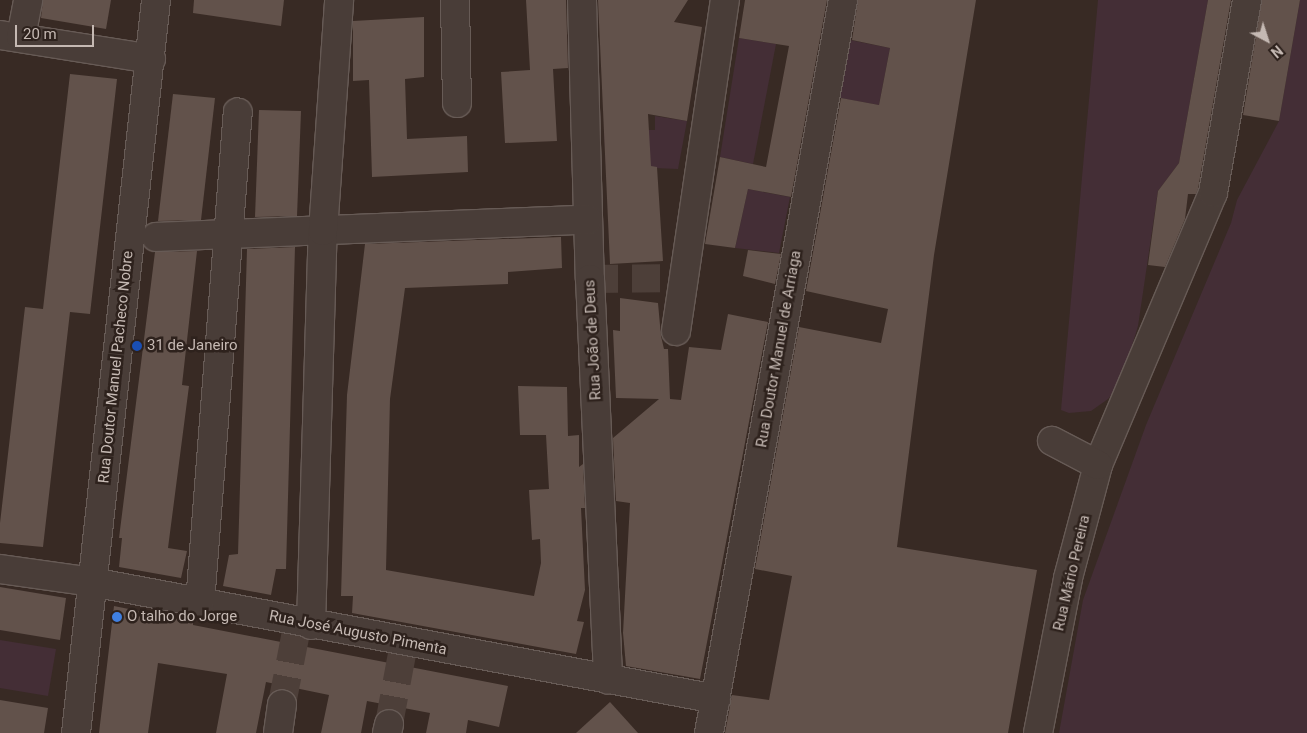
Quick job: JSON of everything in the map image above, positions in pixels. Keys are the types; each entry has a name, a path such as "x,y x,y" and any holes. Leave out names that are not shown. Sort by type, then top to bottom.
{"street":[{"path":"28,0 11,36 151,59"},
{"name":"Rua Doutor Manuel Pacheco Nobre","path":"76,733 156,0"},
{"path":"311,625 323,231 339,0"},
{"path":"454,0 457,103"},
{"name":"Rua João de Deus","path":"582,0 588,220 608,680"},
{"path":"676,331 725,0"},
{"name":"Rua Doutor Manuel de Arriaga","path":"708,733 716,699 843,0"},
{"name":"Rua Mário Pereira","path":"1038,733 1068,578 1098,465 1213,193 1247,0"},
{"path":"200,603 230,236 238,112"},
{"path":"156,237 230,236 588,220"},
{"path":"1052,441 1098,465"},
{"name":"Rua José Augusto Pimenta","path":"0,569 92,582 311,625 716,699"},
{"path":"278,733 282,704"}],"shaded area":[{"path":"1098,0 1208,0 1179,163 1158,191 1138,326 1121,382 1108,399 1091,411 1069,413 1061,410"},
{"path":"1300,0 1307,0 1307,733 1059,733 1083,600 1146,425 1231,223 1237,200 1279,121"},
{"path":"739,38 776,44 753,164 720,157"},
{"path":"850,40 890,48 879,105 839,98"},
{"path":"655,116 687,121 678,169 606,166 604,130 655,130"},
{"path":"748,189 790,197 779,253 735,248"},
{"path":"0,640 56,649 48,696 0,688"}],"building":[{"path":"43,0 111,0 106,29 41,18"},
{"path":"194,0 284,0 281,26 193,13"},
{"path":"526,0 566,0 568,68 553,69 557,141 505,143 501,72 530,70"},
{"path":"598,0 688,0 674,22 702,27 687,121 648,114 651,166 657,167 663,261 610,264"},
{"path":"745,0 827,0 791,197 748,189 735,248 705,244 720,157 766,167 789,46 739,38"},
{"path":"858,0 976,0 934,255 897,547 1037,570 1008,733 725,733 732,695 769,700 792,576 755,569 799,327 881,343 888,309 806,291 841,98 879,105 890,48 852,40"},
{"path":"1208,0 1231,0 1198,189 1196,194 1188,194 1185,219 1165,267 1148,265 1158,191 1179,163"},
{"path":"1262,0 1300,0 1279,121 1243,115"},
{"path":"424,17 424,77 405,79 407,139 467,136 468,172 372,177 369,80 353,81 353,21"},
{"path":"70,74 117,79 90,314 70,312 43,547 0,543 0,523 25,307 43,309"},
{"path":"173,94 215,98 201,220 158,221"},
{"path":"259,110 301,111 297,216 255,217"},
{"path":"561,237 562,268 508,272 508,284 405,288 390,399 386,570 534,596 541,563 540,539 532,540 529,490 549,489 546,435 520,435 518,386 567,387 568,436 579,435 579,467 583,464 585,508 581,508 585,590 577,621 584,622 576,654 352,613 353,596 341,596 347,395 365,244"},
{"path":"295,247 286,569 276,569 271,595 223,586 229,555 238,554 247,249"},
{"path":"748,250 781,254 775,284 743,276"},
{"path":"197,251 182,385 189,386 168,548 187,551 181,578 119,567 122,538 119,538 155,252"},
{"path":"620,298 658,303 661,336 664,349 668,349 670,399 681,400 689,347 721,350 728,314 768,322 700,679 626,666 623,633 630,503 616,501 613,438 659,399 616,398 613,330 620,331"},
{"path":"0,587 66,598 60,640 0,630"},
{"path":"114,606 193,622 193,625 508,686 499,727 468,720 466,733 426,733 430,713 367,701 361,733 321,733 329,695 266,682 256,733 216,733 227,674 158,663 148,733 99,733"},
{"path":"0,700 48,708 44,733 0,733"},
{"path":"610,702 638,733 576,733"}],"tunnel":[{"path":"590,279 684,278"},
{"path":"282,704 298,622"},
{"path":"389,724 404,643"}],"place":[{"name":"31 de Janeiro","path":"137,346"},
{"name":"O talho do Jorge","path":"117,617"}]}
